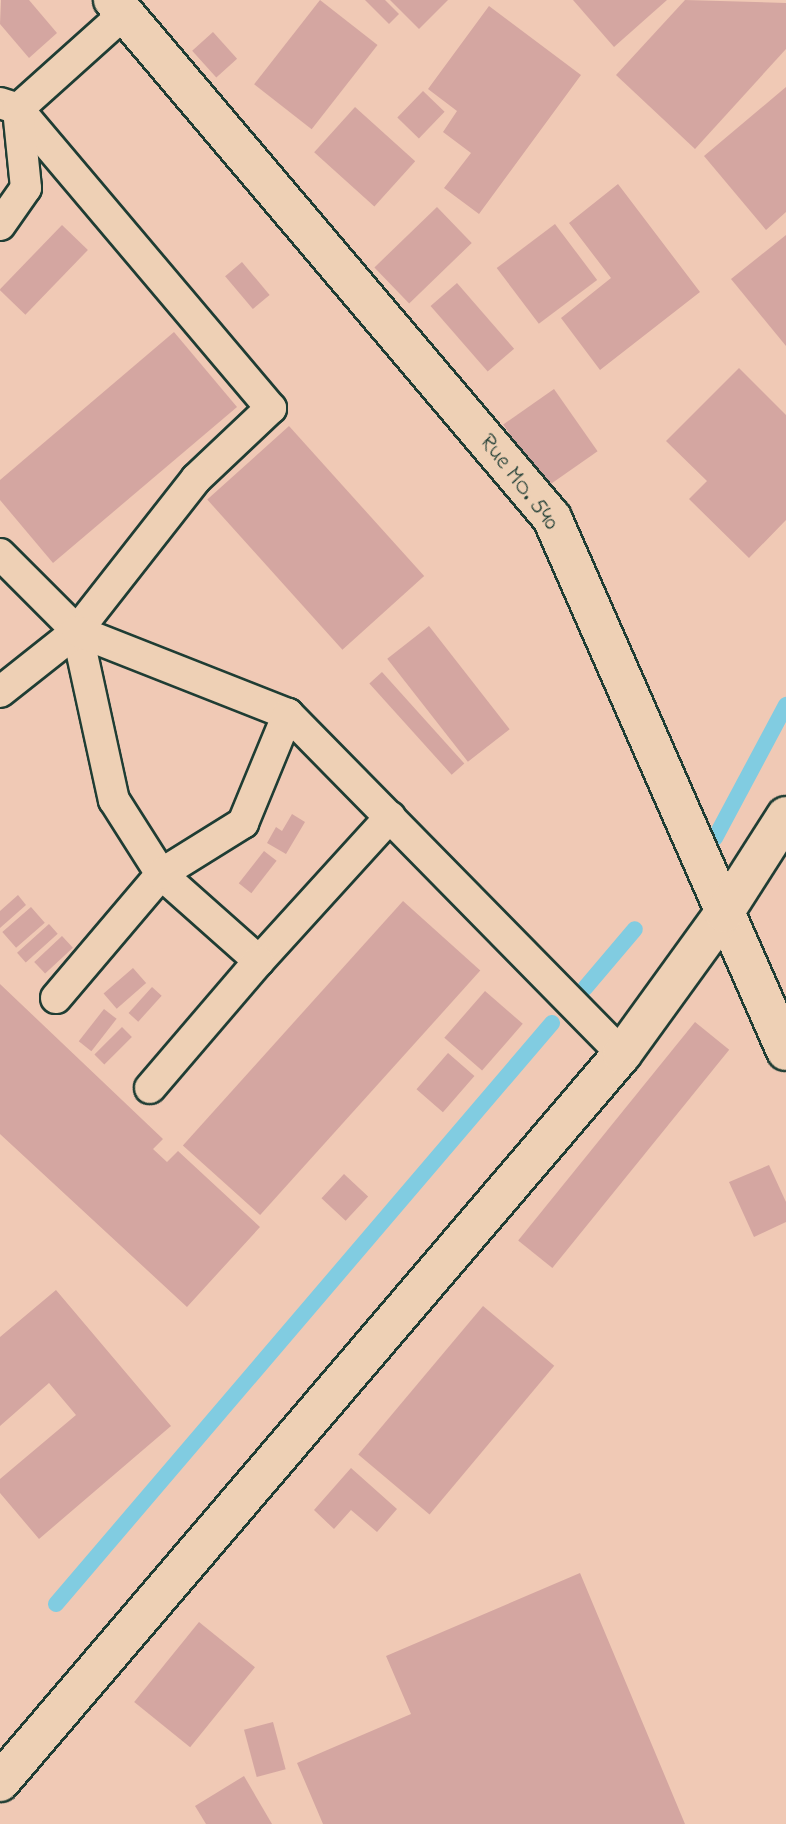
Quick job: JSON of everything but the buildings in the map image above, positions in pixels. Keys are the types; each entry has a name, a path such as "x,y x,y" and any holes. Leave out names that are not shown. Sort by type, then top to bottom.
{"street":[{"name":"Rue MO. 540","path":"118,7 552,518 786,1051"},
{"path":"0,1782 622,1054 724,913 786,816"}],"lane":[{"path":"9,106 118,7"},
{"path":"0,225 26,188 9,106"},
{"path":"0,692 77,631 196,479 271,408 9,106"},
{"path":"0,554 77,631 288,714 622,1054"},
{"path":"77,631 114,800 161,874 260,961"},
{"path":"56,998 161,874 243,823 288,714"},
{"path":"150,1088 390,817"}],"waterway":[{"path":"715,838 786,705"},
{"path":"585,988 635,929"},
{"path":"56,1604 552,1023"}]}
